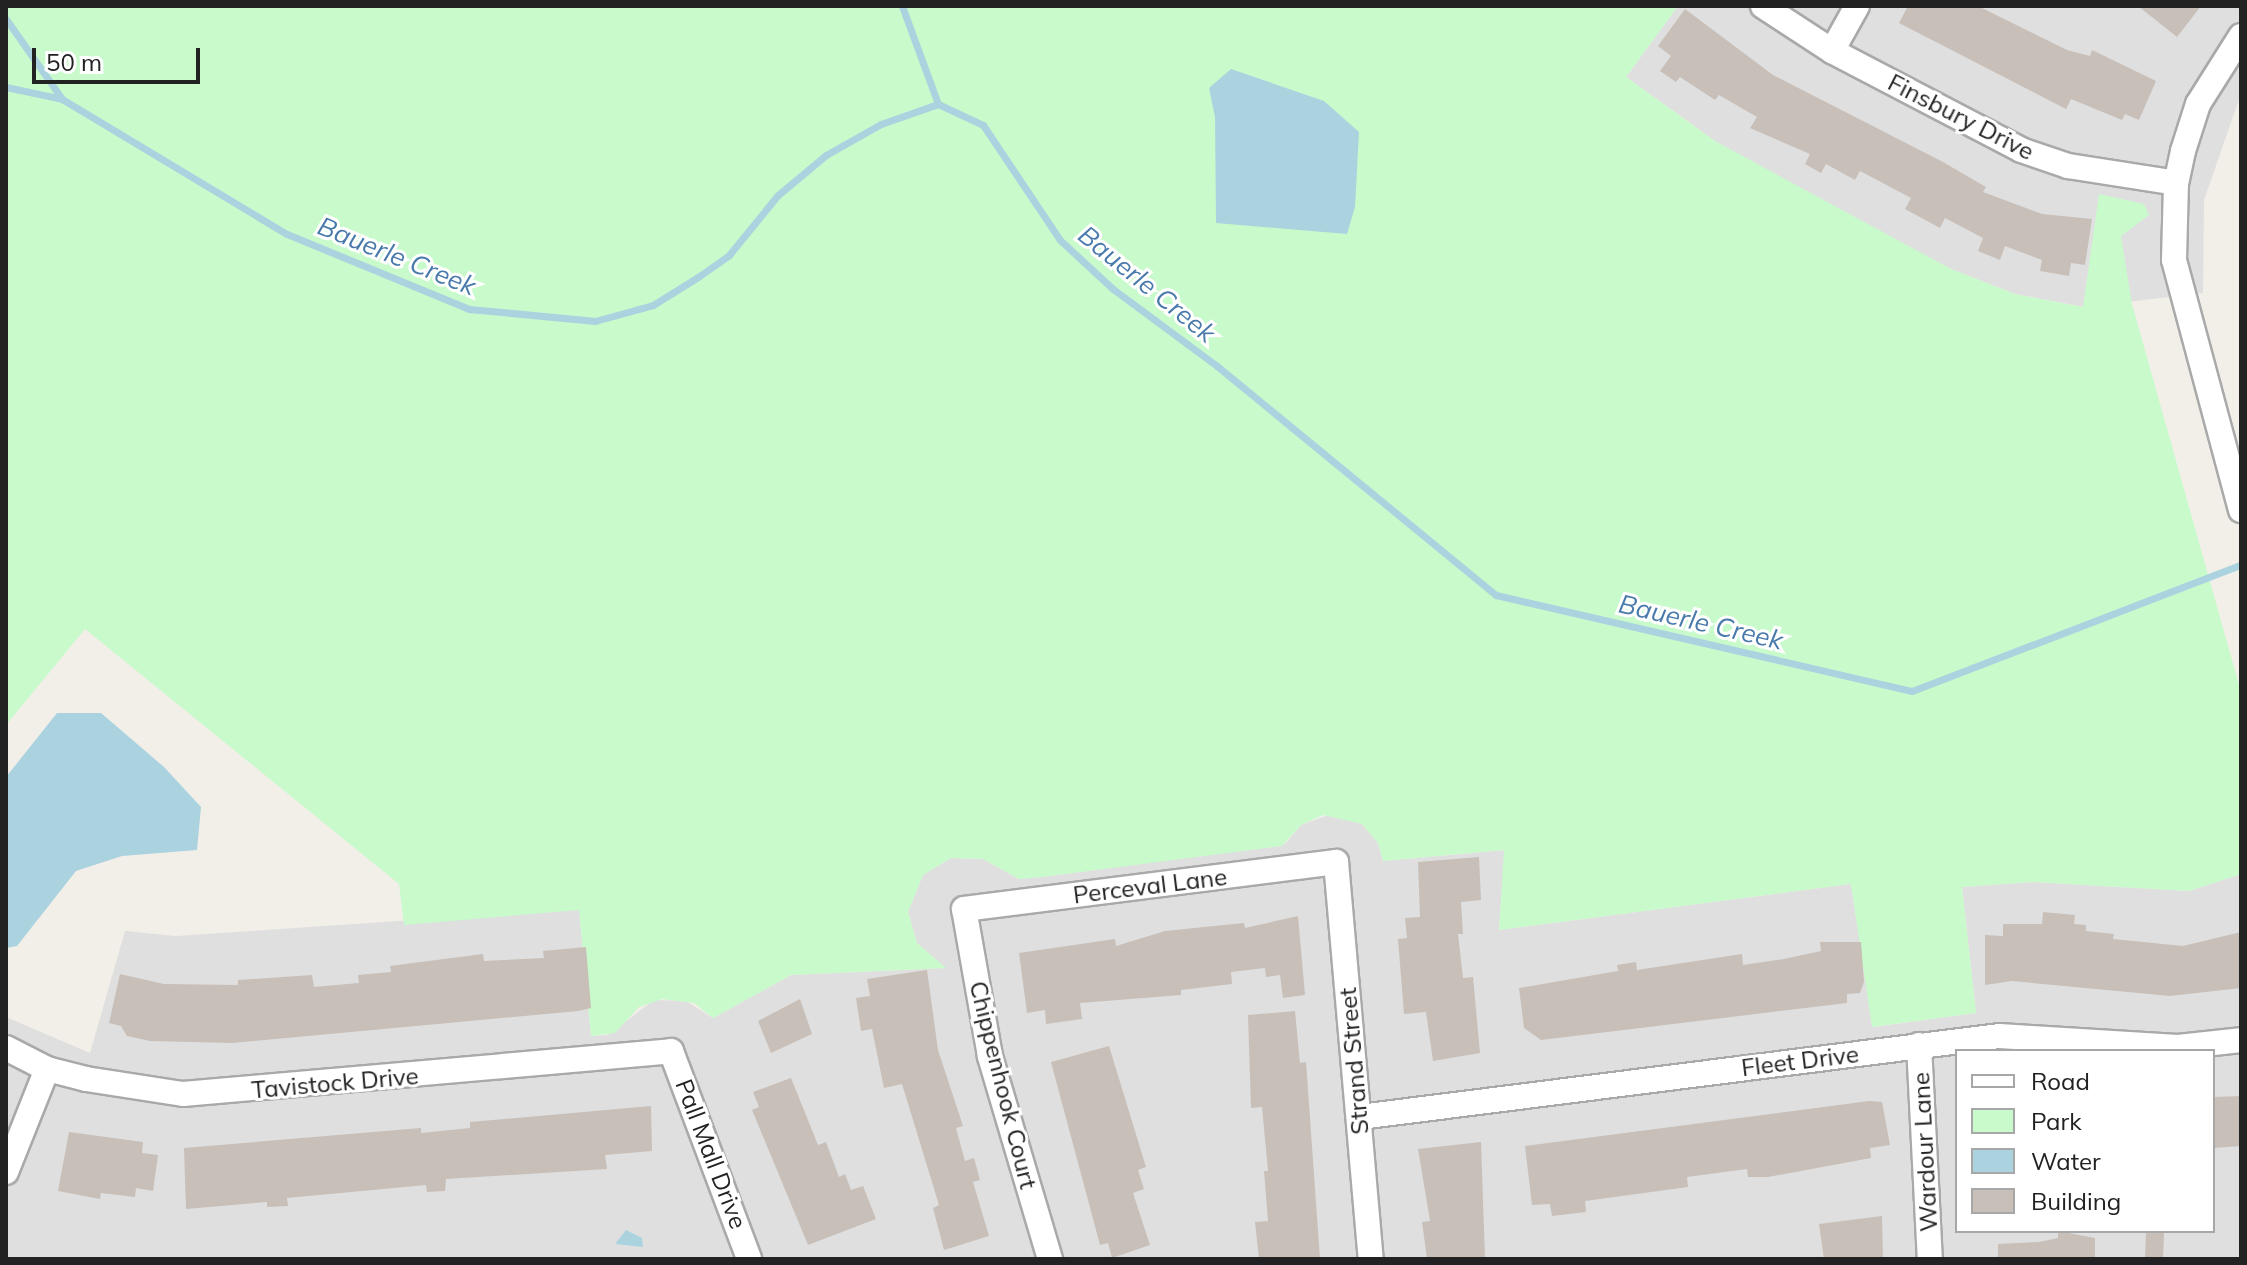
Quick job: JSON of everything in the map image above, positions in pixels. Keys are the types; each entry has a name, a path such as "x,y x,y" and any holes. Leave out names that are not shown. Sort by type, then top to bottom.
{"street":[{"name":"Finsbury Drive","path":"1763,6 1832,51 2033,155 2068,166 2176,183"},
{"path":"1832,51 1857,6"},
{"path":"2241,36 2198,104 2176,183 2174,260 2241,510"},
{"name":"Perceval Lane","path":"964,909 1336,862"},
{"name":"Strand Street","path":"1336,862 1371,1259"},
{"name":"Chippenhook Court","path":"964,909 990,1056 1050,1259"},
{"name":"Fleet Drive","path":"1360,1117 1999,1036 2178,1047 2241,1040"},
{"name":"Wardour Lane","path":"1919,1045 1930,1259"},
{"name":"Tavistock Drive","path":"6,1048 47,1069 154,1092 212,1094 671,1051"},
{"name":"Pall Mall Drive","path":"671,1051 749,1259"},
{"path":"6,1172 47,1069"}],"shaded area":[{"path":"1678,6 2241,6 2241,94 2204,200 2203,293 2084,307 2015,294 1951,269 1811,196 1715,141 1626,77"},
{"path":"1331,814 1362,824 1378,843 1383,861 1505,850 1499,930 1851,884 1873,1027 1976,1013 1962,887 2032,882 2189,891 2241,874 2241,1259 6,1259 6,1017 90,1053 125,931 176,936 579,909 591,1036 608,1035 654,1000 686,1001 713,1018 791,975 945,968 917,943 908,912 923,875 951,858 983,859 1019,879 1285,844 1301,825"}],"green space":[{"path":"6,6 1678,6 1626,77 1715,141 1951,269 2015,294 2083,307 2099,194 2144,204 2149,215 2121,236 2132,304 2241,692 2241,874 2189,891 2032,882 1962,887 1976,1013 1872,1027 1851,884 1499,930 1504,850 1383,861 1378,843 1362,824 1323,815 1301,825 1282,846 1042,877 1019,879 983,859 951,858 923,875 908,912 917,943 946,968 791,975 713,1018 694,1003 662,999 639,1007 615,1033 591,1036 579,910 404,925 399,884 85,629 6,725"}],"water":[{"path":"1231,69 1324,101 1359,132 1355,207 1347,234 1216,223 1215,117 1209,88"},
{"path":"57,713 101,713 164,767 201,807 197,850 122,856 76,871 17,946 6,948 6,777"},
{"path":"626,1230 642,1238 643,1247 615,1244"}],"building":[{"path":"1908,6 1978,6 2067,50 2090,56 2092,50 2156,81 2139,120 2125,114 2122,120 2071,99 2066,109 1899,23"},
{"path":"2138,6 2201,6 2177,37"},
{"path":"1685,9 1773,75 1943,162 1986,187 1983,192 2042,214 2092,219 2085,265 2071,263 2069,276 2040,271 2042,260 2005,246 2000,260 1978,251 1983,238 1945,218 1940,228 1905,209 1911,198 1860,171 1855,180 1826,164 1821,173 1805,164 1810,154 1750,128 1757,117 1719,95 1715,100 1680,77 1676,82 1660,71 1671,56 1658,46"},
{"path":"1479,857 1481,900 1461,902 1463,934 1458,934 1463,978 1473,977 1480,1053 1433,1061 1426,1012 1404,1014 1398,939 1407,938 1405,918 1420,917 1418,862"},
{"path":"2043,912 2075,915 2074,924 2086,925 2086,931 2114,934 2113,939 2183,946 2241,932 2241,988 2170,996 2012,981 1985,985 1985,935 2003,936 2003,924 2042,924"},
{"path":"1298,916 1305,995 1283,998 1280,975 1266,977 1265,968 1231,972 1232,984 1181,990 1181,995 1080,1003 1082,1019 1046,1024 1045,1010 1027,1013 1019,953 1115,939 1116,946 1165,931 1244,923 1245,928"},
{"path":"1820,942 1861,942 1864,982 1860,993 1847,994 1847,1003 1541,1040 1524,1028 1519,988 1618,971 1617,965 1636,962 1637,970 1742,954 1743,965 1784,959 1821,951"},
{"path":"586,947 591,1008 578,1011 232,1043 150,1041 127,1036 121,1026 109,1023 120,974 164,984 238,985 238,980 312,975 314,987 359,983 358,975 391,972 390,966 483,954 484,961 544,958 543,951"},
{"path":"927,970 938,1050 963,1126 956,1128 965,1161 974,1158 980,1180 973,1182 989,1236 944,1250 933,1208 939,1205 902,1084 884,1088 872,1029 861,1031 856,998 870,996 867,979"},
{"path":"800,999 812,1034 771,1053 758,1021"},
{"path":"1295,1011 1300,1063 1306,1062 1320,1259 1259,1259 1255,1222 1268,1221 1264,1171 1268,1171 1262,1107 1251,1108 1248,1015"},
{"path":"1109,1046 1146,1167 1138,1170 1144,1189 1133,1193 1150,1245 1112,1258 1108,1243 1100,1245 1051,1062"},
{"path":"791,1078 818,1145 826,1142 839,1177 845,1174 851,1190 863,1186 876,1219 808,1245 752,1110 759,1107 753,1092"},
{"path":"2241,1096 2241,1146 2215,1148 2215,1097"},
{"path":"1869,1101 1882,1102 1890,1145 1870,1148 1871,1158 1768,1177 1748,1177 1747,1169 1687,1177 1688,1187 1585,1201 1586,1212 1552,1216 1550,1204 1532,1205 1525,1146"},
{"path":"651,1106 652,1151 605,1155 607,1169 446,1179 445,1191 427,1192 426,1185 287,1198 288,1206 267,1207 267,1202 186,1209 184,1148 421,1128 421,1133 470,1128 470,1122"},
{"path":"69,1132 143,1142 142,1153 158,1155 153,1191 136,1188 135,1197 101,1193 100,1199 58,1191"},
{"path":"1481,1142 1485,1259 1427,1259 1422,1222 1430,1221 1418,1149"},
{"path":"1882,1216 1883,1259 1824,1259 1819,1224"},
{"path":"2058,1233 2069,1233 2095,1238 2095,1259 1998,1259 1998,1244 2058,1238"},
{"path":"2146,1233 2164,1233 2163,1259 2145,1259"}],"waterway":[{"path":"902,6 938,104"},
{"path":"6,19 62,99"},
{"name":"Bauerle Creek","path":"6,87 62,99 287,234 469,309 595,321 653,305 698,277 729,255 778,195 826,155 881,124 938,104 983,125 1060,240 1113,289 1217,366 1496,595 1912,691 2241,565"}]}
